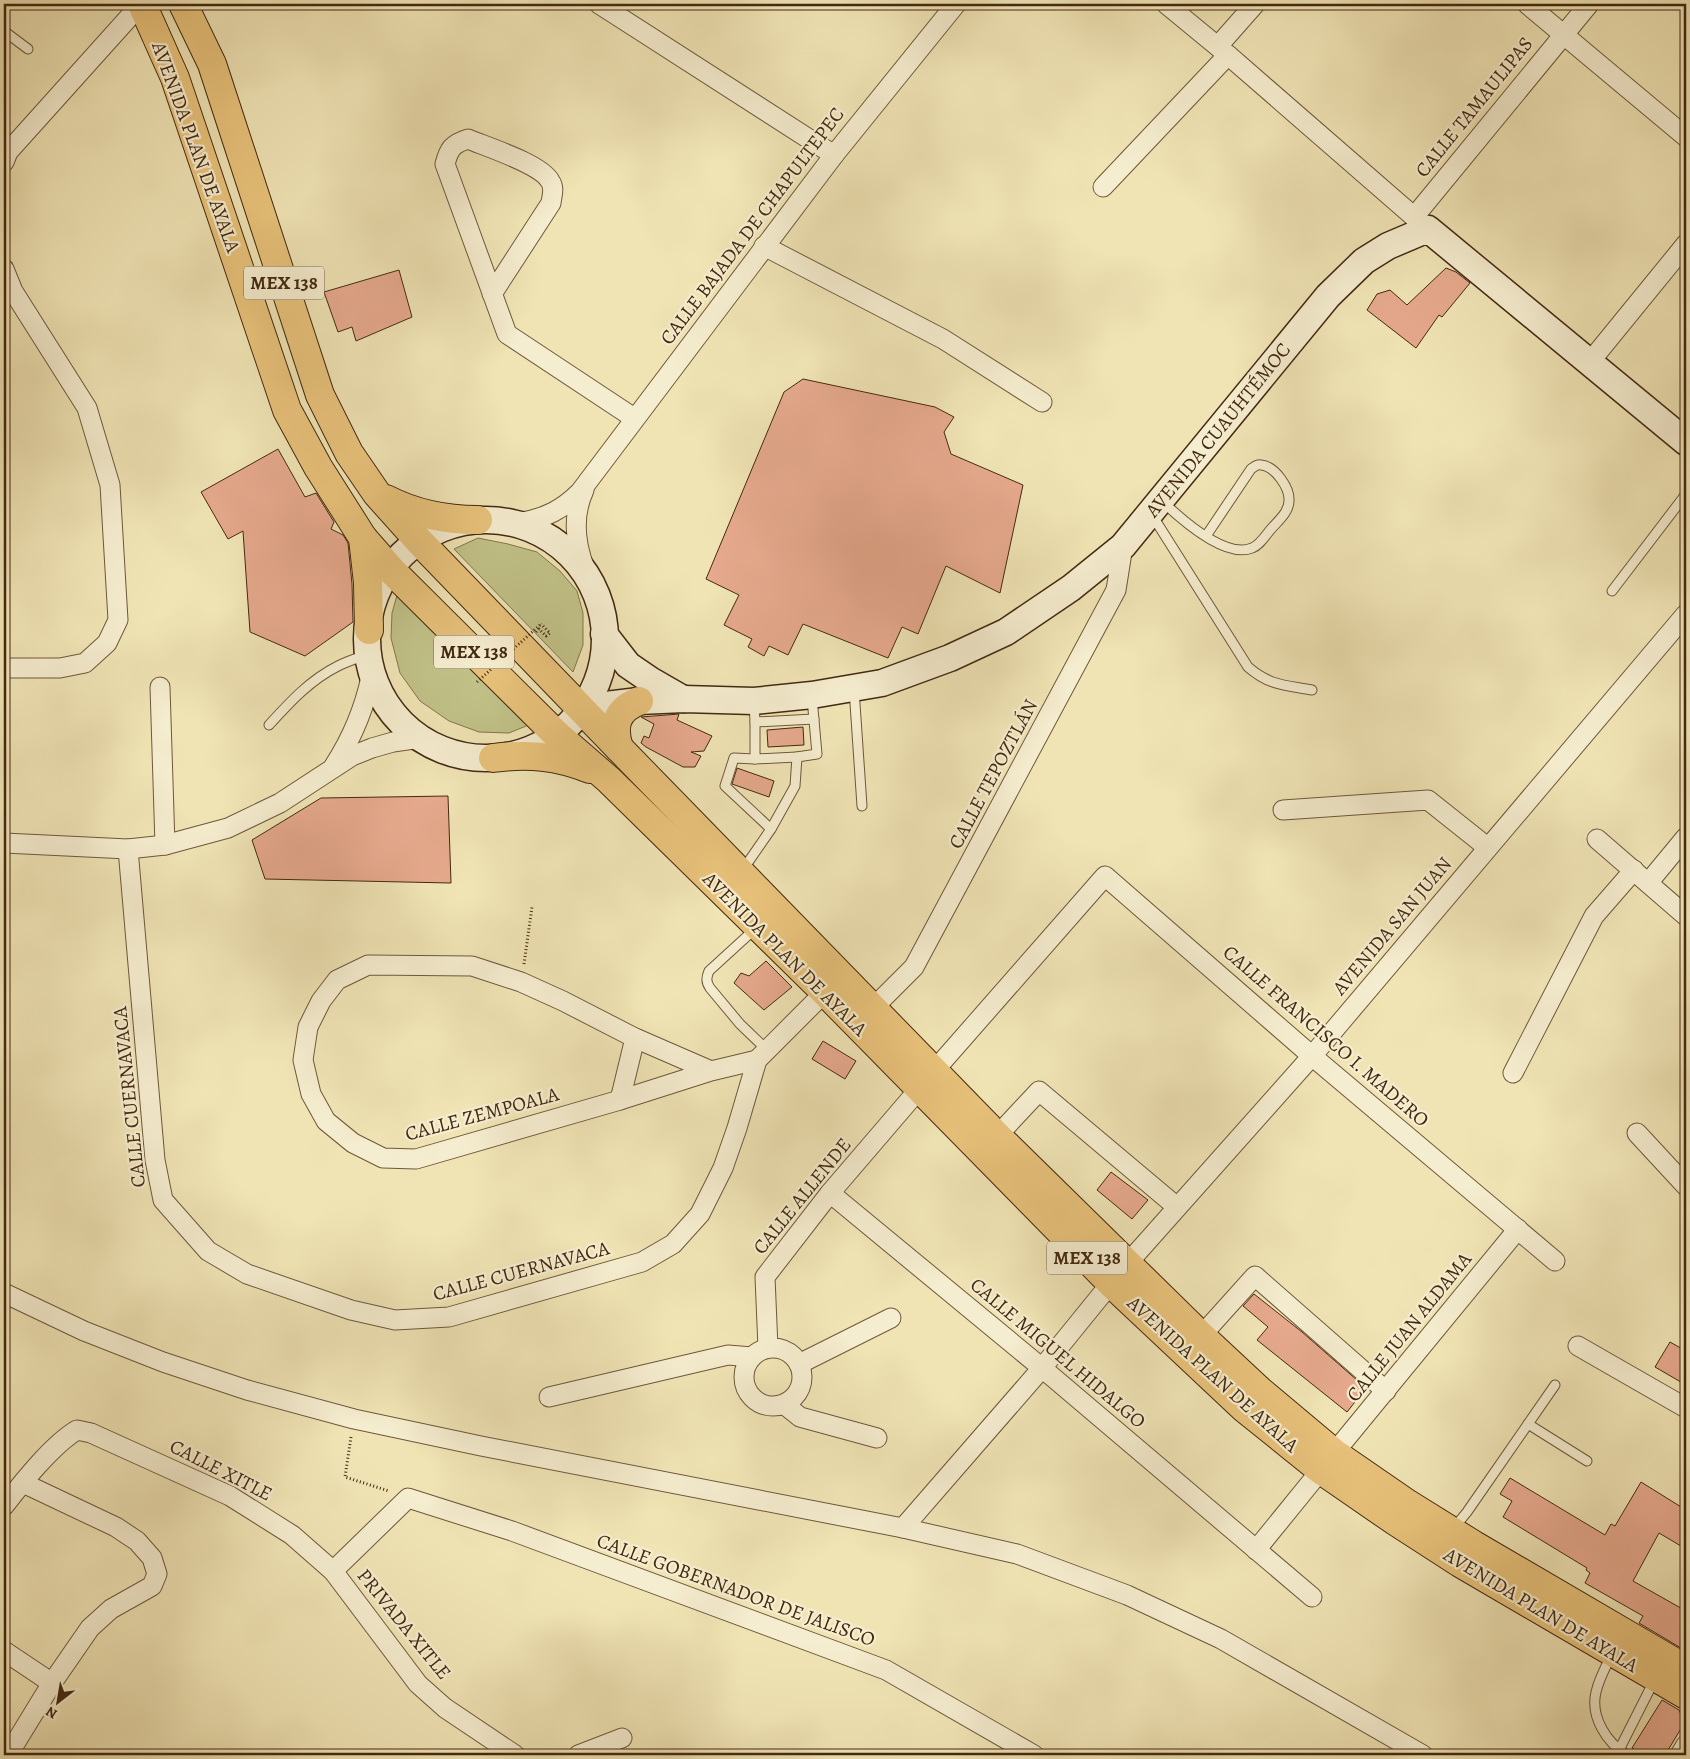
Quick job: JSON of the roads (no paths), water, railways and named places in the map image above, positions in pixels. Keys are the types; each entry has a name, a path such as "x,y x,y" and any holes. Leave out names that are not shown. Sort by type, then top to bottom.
{"main road":[{"name":"AVENIDA PLAN DE AYALA","path":"141,4 175,78 287,410 318,467 363,538 392,571 556,734 609,780 825,992 927,1080 997,1136 1119,1273 1244,1408 1327,1462 1451,1531 1686,1669"},
{"name":"AVENIDA PLAN DE AYALA","path":"183,4 212,64 320,394 349,453 376,494 619,748 873,1008 927,1080 1119,1273 1201,1336 1260,1390 1327,1462 1394,1521 1460,1563 1686,1695"},
{"path":"1421,223 1686,442"},
{"name":"AVENIDA CUAUHTÉMOC","path":"581,708 639,701 684,699 754,712 813,707 854,688 882,683 950,658 1006,632 1071,588 1123,546 1328,296 1364,261 1421,223"},
{"path":"376,494 408,509 425,514 443,518 478,520 500,518 522,522 547,532 568,549 585,568 601,600 604,634 598,674 581,708 556,734 526,750 494,758"},
{"path":"369,654 377,598 392,571 420,542 449,528 478,520"},
{"path":"363,538 368,584 369,654 388,711 414,739 438,752 466,759 515,755 557,758 592,770 609,780"},
{"name":"AVENIDA CUAUHTÉMOC","path":"604,634 628,664 650,680 684,699"},
{"path":"619,748 616,730 617,720 622,710 629,704 639,701"}],"street":[{"path":"4,162 8,152 141,4"},
{"path":"599,4 834,155"},
{"name":"CALLE BAJADA DE CHAPULTEPEC","path":"522,522 546,517 569,503 589,480 834,155 956,4"},
{"path":"1166,4 1223,50 1421,223"},
{"path":"1103,187 1223,50 1255,4"},
{"path":"1527,4 1686,137"},
{"name":"CALLE TAMAULIPAS","path":"1421,223 1563,34 1589,4"},
{"path":"492,294 551,203 554,189 550,180 539,168 468,139 458,142 449,150 445,164 492,294 507,334 634,418"},
{"path":"1589,363 1686,244"},
{"path":"764,246 942,338 1042,402"},
{"path":"4,269 12,291 87,408 110,485 118,620 107,643 85,663 60,668 4,668"},
{"path":"4,308 12,291"},
{"name":"CALLE BAJADA DE CHAPULTEPEC","path":"585,568 577,541 576,526 582,494 589,480"},
{"name":"CALLE TEPOZTLÁN","path":"873,1008 914,967 1116,590 1123,546"},
{"name":"AVENIDA SAN JUAN","path":"903,1528 1042,1368 1119,1273 1312,1056 1686,614"},
{"path":"334,767 346,748 356,726 369,654"},
{"path":"160,687 165,844"},
{"path":"4,843 128,849 165,844 228,828 280,803 334,767 372,748 414,739"},
{"path":"1283,810 1428,800 1487,847"},
{"path":"1513,1073 1594,916 1686,837"},
{"path":"1597,839 1686,916"},
{"name":"CALLE CUERNAVACA","path":"128,849 155,1160 164,1200 208,1251 247,1274 351,1310 395,1320 449,1317 642,1262 673,1244 700,1214 723,1168 762,1055 825,992"},
{"name":"CALLE FRANCISCO I. MADERO","path":"1105,876 1312,1056 1555,1261"},
{"name":"CALLE ALLENDE","path":"760,1353 766,1277 830,1193 1105,876"},
{"name":"CALLE ZEMPOALA","path":"711,1071 635,1038 521,982 472,966 368,965 337,980 321,1001 308,1027 303,1060 311,1094 326,1121 353,1143 383,1158 416,1160 620,1100 762,1055"},
{"path":"620,1100 635,1038"},
{"path":"997,1136 1039,1091 1177,1207"},
{"path":"1637,1134 1686,1186"},
{"name":"CALLE MIGUEL HIDALGO","path":"830,1193 1042,1368 1312,1597"},
{"name":"CALLE JUAN ALDAMA","path":"1256,1550 1518,1229"},
{"path":"1201,1336 1255,1276 1386,1391"},
{"path":"4,1293 84,1331 163,1362 247,1390 354,1419 490,1448 903,1528 1017,1554 1126,1595 1222,1638 1423,1755"},
{"path":"800,1364 891,1318"},
{"path":"1578,1346 1686,1408"},
{"path":"549,1397 728,1355 760,1353 780,1349 791,1354 800,1364 803,1375 802,1387 795,1398 785,1405 774,1407 762,1405 746,1389 744,1378 746,1366 760,1353"},
{"path":"785,1405 800,1417 877,1438"},
{"name":"CALLE XITLE","path":"4,1506 23,1482 66,1436 77,1430 90,1433 230,1496 292,1535 333,1571"},
{"path":"8,1755 52,1683 90,1628 111,1609 152,1586 157,1574 152,1558 136,1541 116,1527 23,1482"},
{"name":"CALLE GOBERNADOR DE JALISCO","path":"333,1571 408,1498 521,1535 886,1670 1034,1755"},
{"name":"PRIVADA XITLE","path":"333,1571 418,1684 445,1708 515,1755"},
{"path":"4,1651 52,1683"},
{"path":"578,1755 622,1738"},
{"path":"1680,1755 1686,1744"}],"lane":[{"path":"4,30 28,49"},
{"path":"1156,507 1180,517 1206,536 1223,546 1250,549 1257,545 1285,513 1290,504 1290,494 1284,482 1273,470 1262,464 1250,469 1206,536"},
{"path":"1612,591 1686,494"},
{"path":"1156,507 1248,667 1261,678 1277,684 1312,690"},
{"path":"269,725 292,699 312,682 338,665 369,654"},
{"path":"854,688 862,806"},
{"path":"771,829 725,786 734,758 797,757 817,754 813,707"},
{"path":"754,712 755,758"},
{"path":"741,874 771,829 795,786 797,757"},
{"path":"758,926 709,971 706,976 707,982 762,1055"},
{"path":"1451,1531 1467,1512 1555,1385"},
{"path":"1528,1424 1587,1461"},
{"path":"1613,1653 1597,1687 1595,1695 1596,1710 1600,1728 1623,1753 1656,1678"}]}
